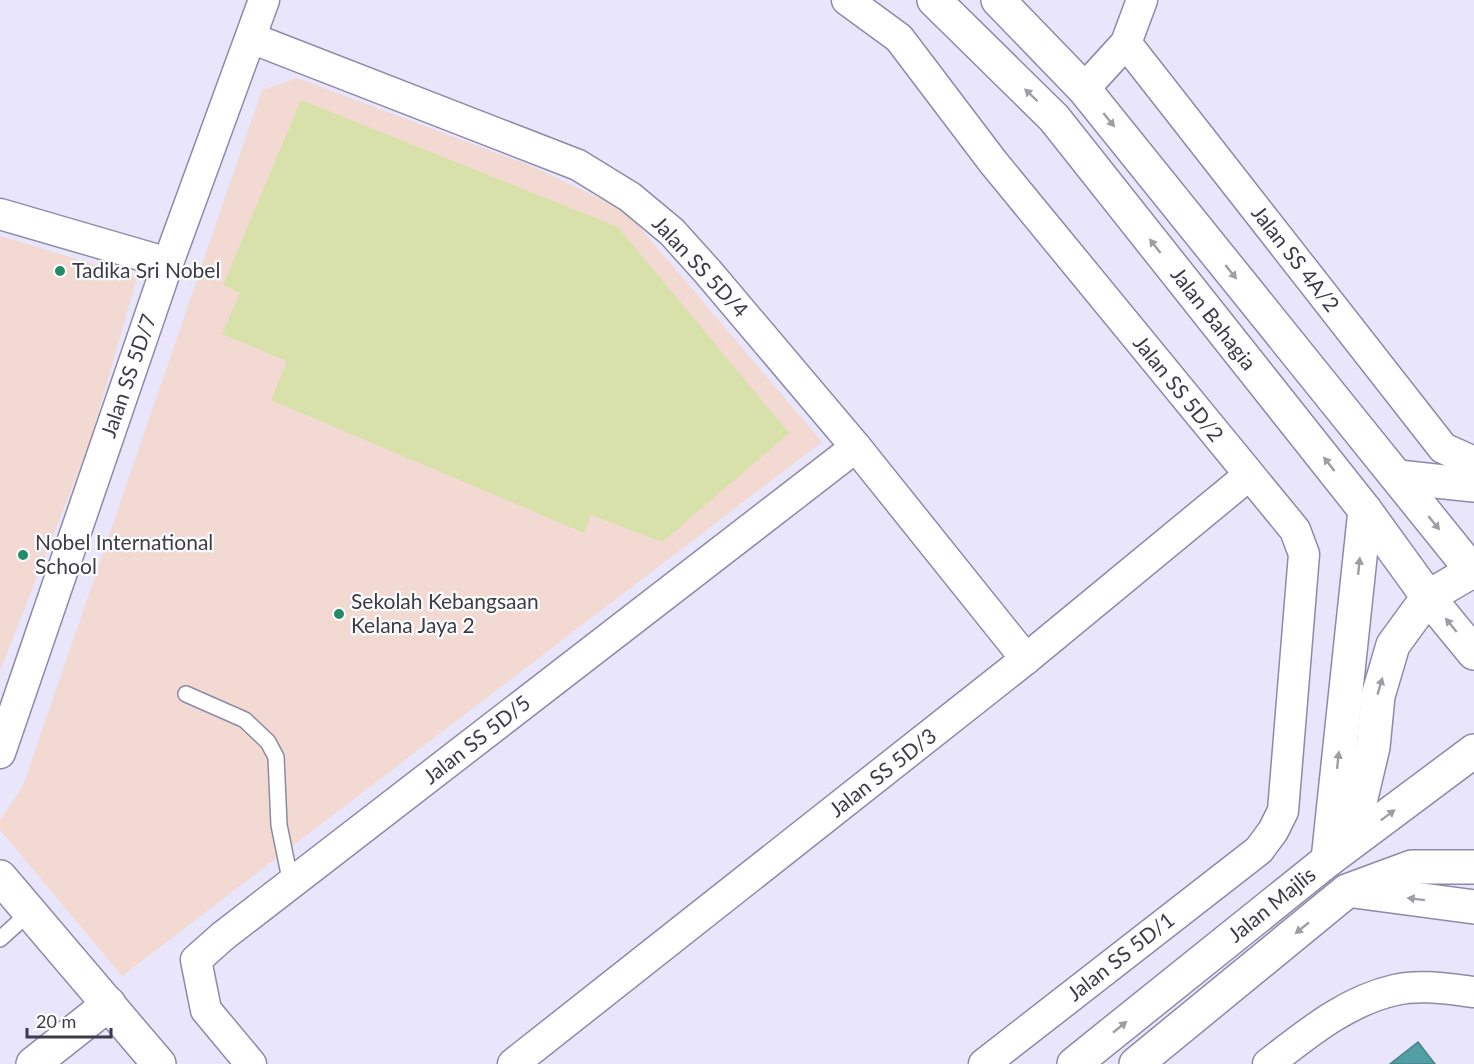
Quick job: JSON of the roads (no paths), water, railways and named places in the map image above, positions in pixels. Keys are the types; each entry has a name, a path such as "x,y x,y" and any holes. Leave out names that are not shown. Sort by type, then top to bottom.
{"main road":[{"name":"Jalan Bahagia","path":"934,0 1054,118 1365,510 1428,597 1474,653"},
{"name":"Jalan Bahagia","path":"998,0 1084,89 1474,572"},
{"path":"1398,477 1474,485"},
{"path":"1328,860 1365,510"},
{"path":"1328,860 1360,798 1373,747 1378,696 1393,645 1428,597 1474,572"},
{"name":"Jalan Majlis","path":"1074,1064 1328,860 1474,750"},
{"name":"Jalan Majlis","path":"1136,1064 1347,891 1412,867 1474,867"},
{"path":"0,876 159,1064"},
{"path":"1347,891 1474,907"},
{"path":"33,1064 109,1004"}],"street":[{"name":"Jalan SS 5D/7","path":"0,753 168,263 264,0"},
{"name":"Jalan SS 5D/2","path":"847,0 899,38 993,162 1248,476 1295,530 1304,554 1283,811 1274,831 1259,850"},
{"path":"1084,89 1126,43 1142,0"},
{"name":"Jalan SS 5D/4","path":"251,38 578,165 630,197 672,232 701,264 856,447 1026,660"},
{"name":"Jalan SS 4A/2","path":"1126,43 1443,448 1474,462"},
{"path":"0,213 168,263"},
{"name":"Jalan SS 5D/5","path":"250,1064 206,1010 196,960 856,447"},
{"name":"Jalan SS 5D/3","path":"513,1064 1026,660 1248,476"},
{"name":"Jalan SS 5D/1","path":"984,1064 1259,850"},
{"path":"1268,1064 1327,1018 1396,990 1442,988 1474,992"}],"lane":[{"path":"186,694 245,720 268,742 276,757 279,825 291,884"},
{"path":"0,939 30,912"}],"place":[{"name":"Tadika Sri Nobel","path":"60,271"},
{"name":"Nobel International School","path":"23,555"},
{"name":"Sekolah Kebangsaan Kelana Jaya 2","path":"339,614"}]}
